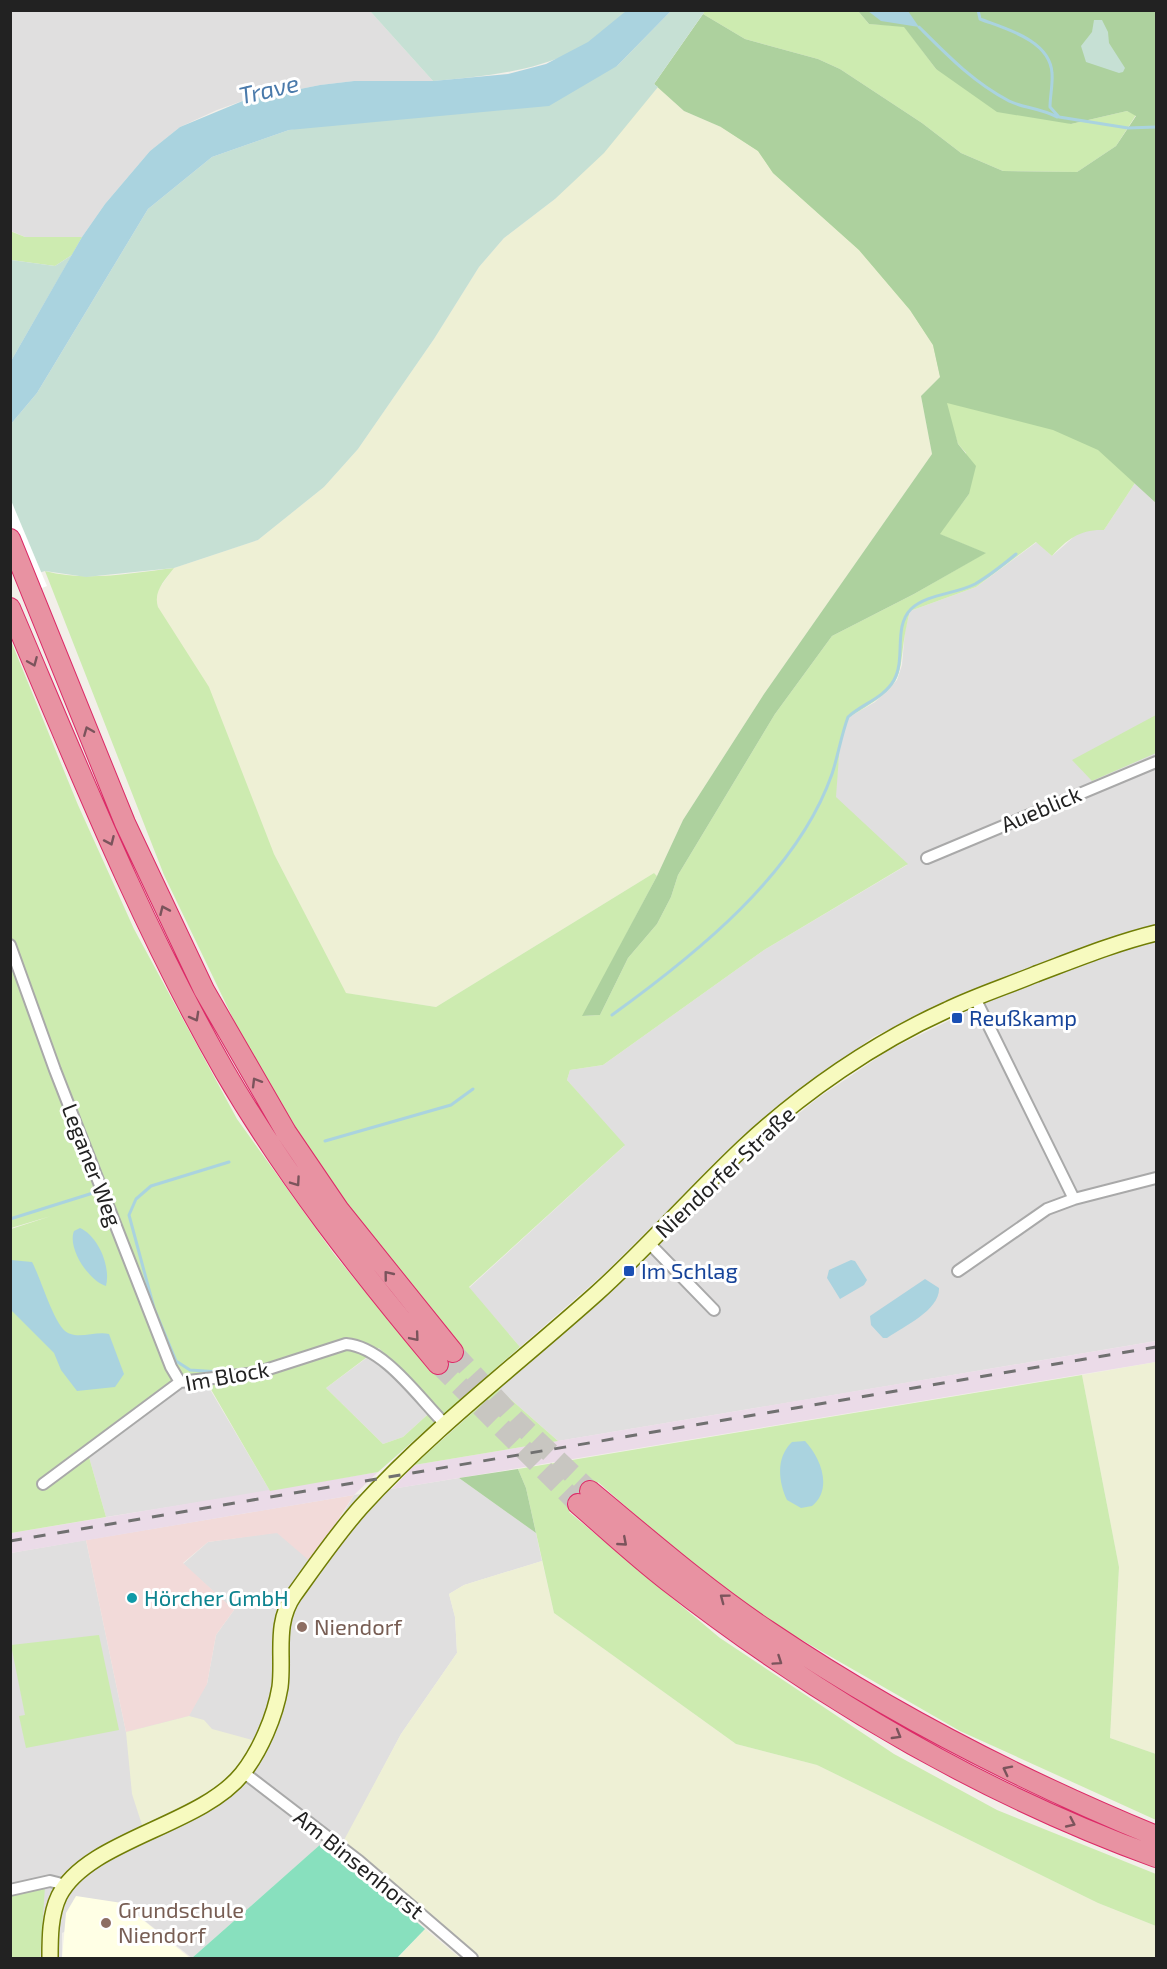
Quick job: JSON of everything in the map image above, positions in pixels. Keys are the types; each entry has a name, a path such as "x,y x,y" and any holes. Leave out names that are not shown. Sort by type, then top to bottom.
{"highway":[{"path":"10,539 33,591 125,823 171,926 221,1021 286,1132 445,1358 323,1220 263,1134 226,1072 148,924 10,608"},
{"path":"1156,1836 1015,1775 859,1690 767,1630 584,1497 667,1580 757,1647 846,1706 929,1754 1006,1793 1084,1829 1156,1857"}],"main road":[{"name":"Niendorfer Straße","path":"66,1885 80,1870 97,1860 228,1790 258,1752 277,1701 280,1686 280,1632 286,1607 357,1511 444,1424 600,1291 745,1146 836,1075 895,1036 975,998 1100,950 1156,933"},
{"path":"50,1959 52,1917 66,1885"}],"street":[{"name":"Aueblick","path":"927,858 1156,762"},
{"name":"Leganer Weg","path":"10,945 72,1114 171,1367 180,1382"},
{"path":"975,998 1074,1198"},
{"path":"958,1271 1047,1209 1074,1198 1156,1178"},
{"path":"649,1243 714,1310"},
{"name":"Im Block","path":"43,1484 180,1382 256,1373 333,1347 359,1345 379,1356 444,1424"},
{"name":"Am Binsenhorst","path":"243,1772 359,1861 472,1959"},
{"path":"10,1890 50,1881 66,1885"}],"shaded area":[{"path":"10,11 370,11 433,81 354,81 320,85 245,100 217,110 180,127 150,151 105,204 82,237 25,237 11,231"},
{"path":"370,11 626,11 607,30 562,57 486,76 433,81"},
{"path":"671,11 705,11 654,84 658,87 604,153 555,199 504,238 479,267 434,339 358,449 324,487 258,540 174,568 86,577 45,571 23,578 11,548 11,424 37,393 148,209 212,157 289,130 617,66"},
{"path":"1094,20 1102,20 1108,32 1109,43 1125,68 1123,72 1119,73 1086,62 1081,46 1092,32"},
{"path":"658,87 684,111 721,127 758,151 773,173 859,250 910,310 933,345 940,377 921,396 932,454 764,694 683,820 657,876 654,873 436,1007 345,993 274,854 158,607 156,599 158,590 174,568 258,540 324,487 358,449 434,339 479,267 504,238 555,199"},
{"path":"72,255 11,361 11,260 55,266"},
{"path":"1135,483 1156,503 1156,925 1122,934 967,992 873,1037 772,1113 722,1157 605,1273 520,1347 469,1288 624,1146 567,1080 570,1070 603,1065 764,950 907,865 835,798 840,742 849,717 875,702 897,680 902,665 905,630 910,611 976,587 1037,542 1052,556 1077,534 1090,529 1104,530"},
{"path":"1156,942 1156,1341 558,1441 499,1389 570,1329 651,1253 741,1160 818,1098 889,1050 993,999 1116,952"},
{"path":"1156,1341 1156,1362 392,1489 414,1465"},
{"path":"380,1348 436,1407 403,1437 383,1444 326,1388"},
{"path":"1156,1362 1156,1754 1110,1738 1119,1567 1082,1375"},
{"path":"193,1384 208,1386 270,1491 106,1517 87,1450 163,1389"},
{"path":"378,1472 354,1495 11,1553 11,1533"},
{"path":"459,1478 536,1533 542,1561 464,1585 449,1594 455,1617 457,1653 401,1734 337,1855 321,1844 192,1958 122,1903 62,1933 62,1958 11,1958 11,1553 86,1540 126,1732 207,1684 216,1635 234,1610 183,1564 208,1542 337,1524 354,1495"},
{"path":"354,1495 311,1562 277,1533 208,1542 183,1563 234,1610 216,1635 207,1684 189,1716 126,1732 86,1540"},
{"path":"542,1561 554,1613 736,1744 817,1765 1098,1903 1156,1926 1156,1958 481,1958 343,1842 401,1734 457,1653 455,1617 449,1594 464,1585"},
{"path":"189,1716 204,1720 212,1729 256,1741 247,1759 216,1790 143,1828 132,1794 126,1732"},
{"name":"Grundschule Niendorf","path":"76,1896 122,1903 190,1958 62,1958 66,1913"},
{"path":"425,1929 460,1958 398,1958"}],"green space":[{"path":"705,10 858,11 869,24 904,26 936,69 1071,124 1127,111 1136,115 1116,146 1077,172 1003,171 961,153 922,123 840,69 818,59 745,39 703,14"},
{"path":"858,11 1156,11 1156,503 1098,450 1053,430 947,403 958,444 976,466 969,494 940,534 986,553 914,594 832,636 775,714 678,875 671,897 657,924 628,958 600,1015 582,1016 657,876 683,820 764,694 932,454 921,396 940,377 933,345 910,310 859,250 773,173 758,151 721,127 684,111 654,84 703,14 745,39 818,59 840,69 922,123 961,153 1003,171 1077,172 1116,146 1136,116 1127,111 1071,124 997,112 936,69 904,27 869,24"},
{"path":"818,93 1156,503 1135,483 1104,530 1088,531 1075,536 1052,556 1036,542 976,587 910,611 899,673 894,683 885,693 849,717 840,742 836,797 908,864 764,950 603,1065 570,1070 567,1080 625,1145 469,1287 520,1347 378,1472 270,1491 209,1386 193,1384 163,1389 87,1450 106,1517 11,1533 11,1229 51,1216 11,1228 11,641 78,805 134,929 237,1119 334,1254 432,1373 462,1347 333,1191 239,1031 164,875 45,571 93,576 174,568 158,591 158,607 209,687 274,854 346,993 436,1007 654,873 657,876 583,1016 600,1015 628,958 657,924 671,897 678,875 775,714 832,636 914,594 985,553 939,534 969,494 966,453 958,444 950,420 933,345 910,310 859,250 773,173 758,151 721,127","holes":["379,1348 436,1407 403,1437 383,1444 326,1388"]},
{"path":"10,231 25,237 82,237 72,255 55,266 11,260"},
{"path":"1156,715 1156,753 1092,781 1072,760"},
{"path":"1082,1375 1119,1567 1110,1738 1156,1754 1156,1820 960,1731 774,1624 683,1557 598,1482 569,1512 720,1638 894,1754 997,1810 1156,1874 1156,1926 1098,1903 817,1765 736,1744 554,1613 526,1488 518,1469"},
{"path":"499,1389 558,1441 414,1465"},
{"path":"518,1469 526,1488 536,1533 459,1478"},
{"path":"99,1635 119,1730 26,1748 19,1716 25,1715 11,1645"},
{"path":"322,1843 425,1929 397,1958 192,1958"},
{"path":"45,1887 40,1958 11,1958 10,1895"}],"water":[{"path":"626,11 671,11 617,66 549,106 289,130 212,157 148,209 37,393 11,424 11,361 82,237 105,204 150,151 180,127 245,100 320,85 354,81 433,81 508,74 546,64 588,42"},
{"path":"868,11 908,11 919,27 881,21"},
{"path":"80,1228 92,1238 102,1252 107,1270 106,1286 93,1278 77,1255 73,1238 74,1231"},
{"path":"11,1260 32,1262 53,1312 68,1333 73,1335 109,1334 124,1374 115,1387 77,1391 61,1370 54,1353 11,1310"},
{"path":"851,1260 855,1261 867,1280 864,1285 840,1299 827,1278 829,1270"},
{"path":"925,1279 939,1288 934,1303 911,1323 887,1338 883,1338 871,1325 870,1316"},
{"path":"805,1441 820,1465 823,1482 818,1499 812,1506 801,1508 787,1500 780,1470 783,1455 792,1442"}],"pier":[{"path":"10,498 47,586 22,596 11,568"}],"waterway":[{"path":"978,10 980,19 1025,37 1044,52 1052,73 1050,107 1059,117 1128,128 1156,127"},
{"path":"919,27 961,67 996,94 1014,103 1057,117"},
{"path":"612,1015 709,939 769,878 795,845 816,811 832,774 848,717 885,692 894,680 899,663 902,625 911,609 925,600 975,584 1016,554"},
{"path":"325,1141 451,1105 473,1089"},
{"path":"220,1372 190,1370 176,1361 154,1308 129,1215 136,1199 151,1186 229,1162"},
{"path":"10,1219 93,1193"}],"tunnel":[{"path":"453,1352 515,1419 590,1491"},
{"path":"438,1364 578,1504"}],"railway":[{"path":"10,1541 1156,1347"}],"place":[{"name":"Reußkamp","path":"957,1018"},
{"name":"Im Schlag","path":"629,1271"},
{"name":"Hörcher GmbH","path":"132,1598"},
{"name":"Niendorf","path":"302,1627"},
{"name":"Grundschule Niendorf","path":"106,1923"}],"water label":[{"name":"Trave","path":"269,90"}]}
